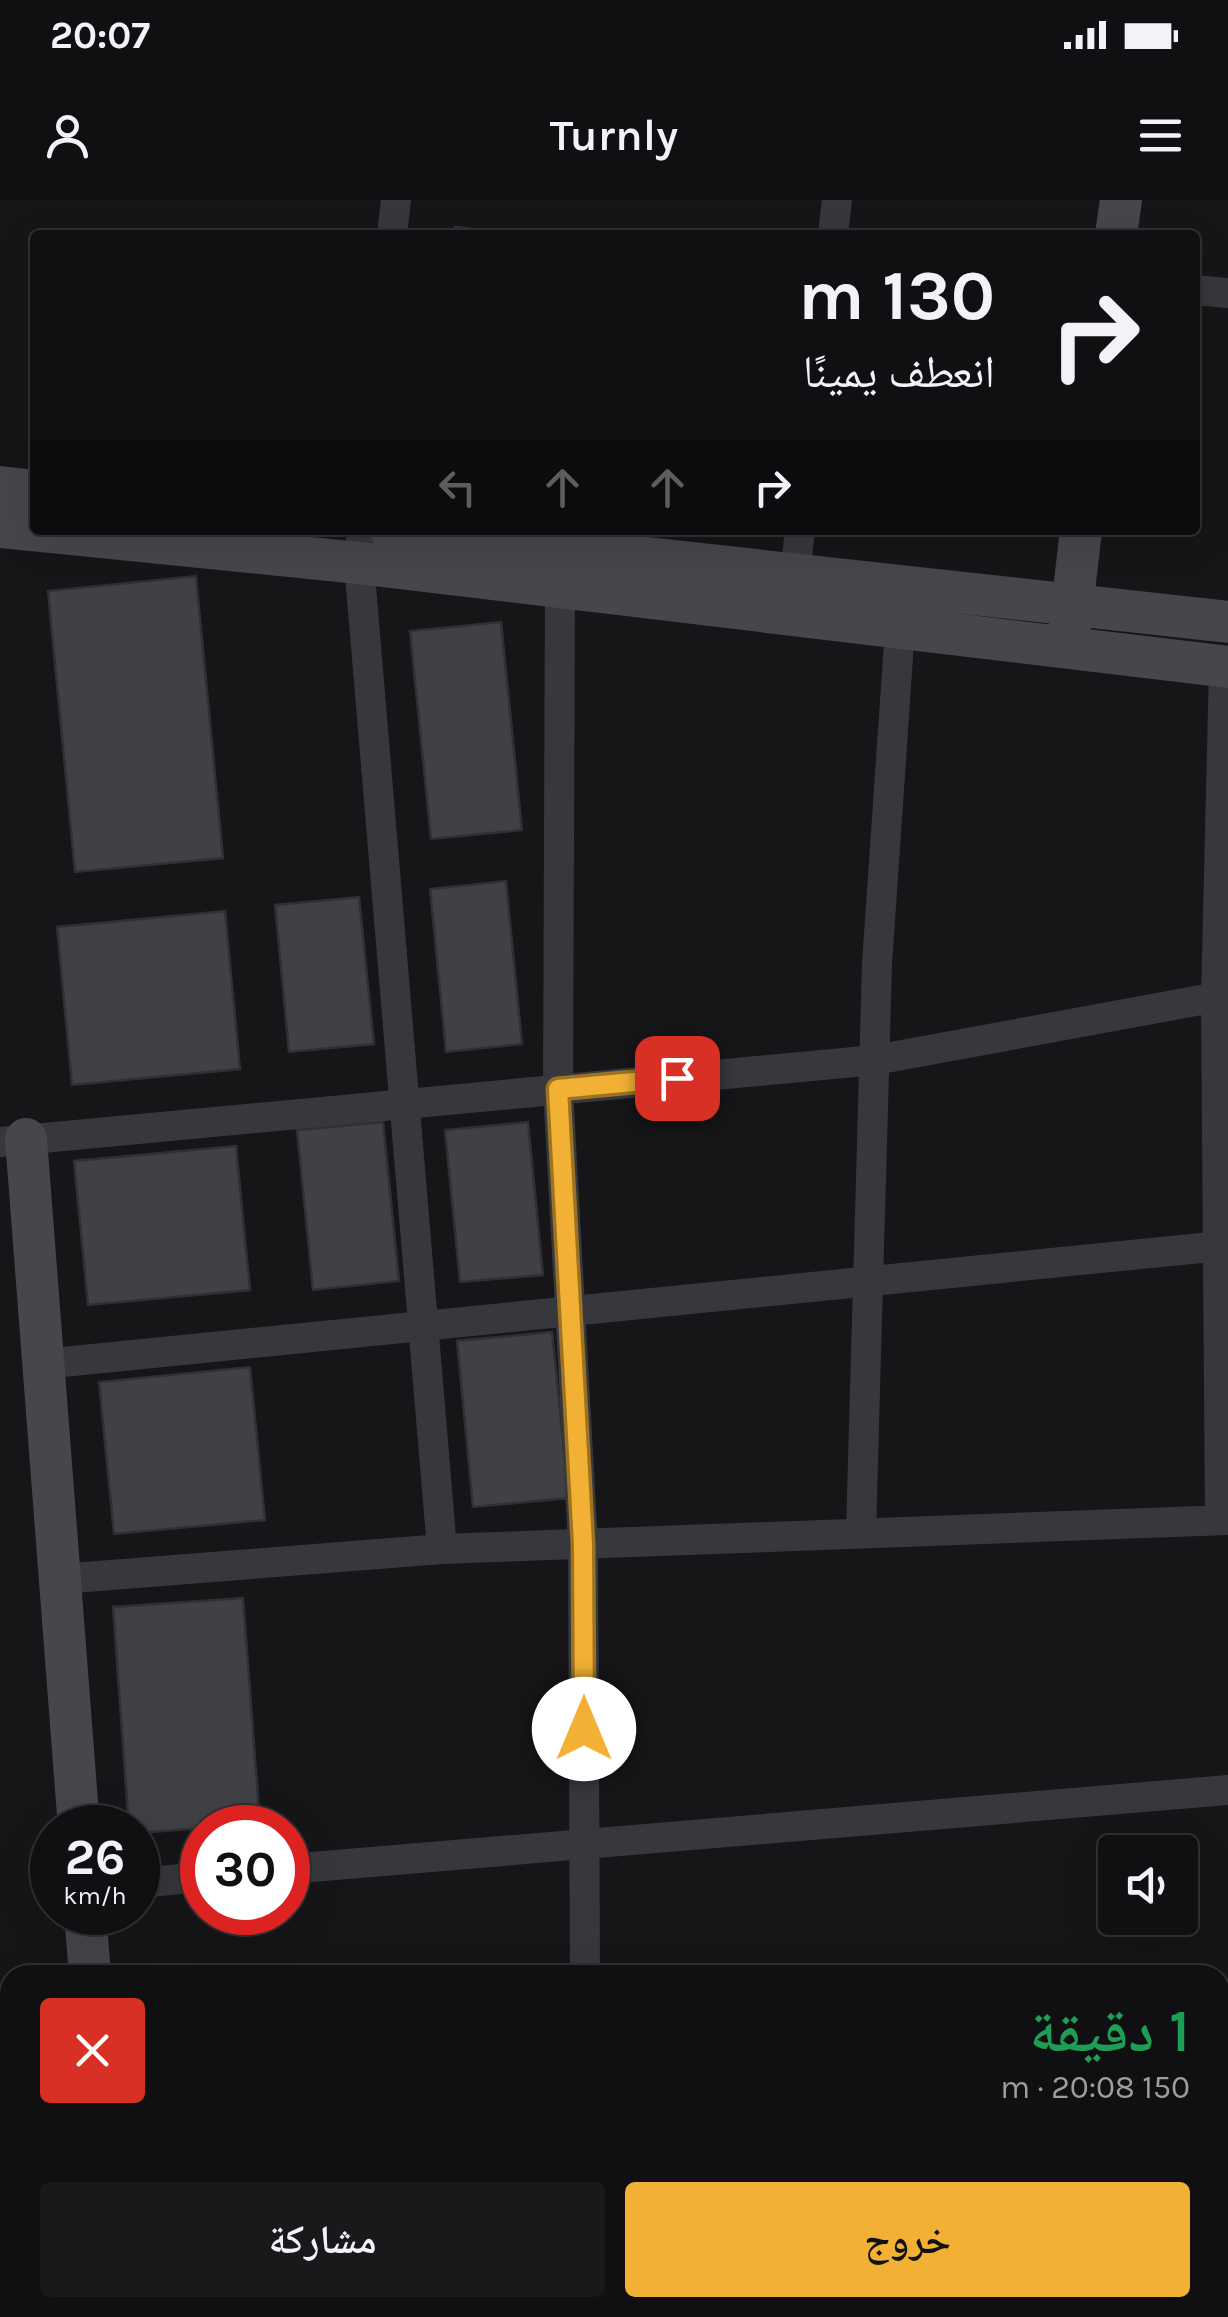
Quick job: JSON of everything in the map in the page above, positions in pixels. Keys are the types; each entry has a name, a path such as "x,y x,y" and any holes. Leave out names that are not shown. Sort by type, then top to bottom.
{"street":[{"path":"392,230 394,200"},
{"path":"834,230 837,200"},
{"path":"1117,230 1120,200"},
{"path":"1200,290 1228,293"},
{"path":"0,487 30,490"},
{"path":"0,527 30,529"},
{"path":"144,535 360,547 560,588 1072,605 1228,622"},
{"path":"60,1579 442,1549 1224,1520 1221,1246 1226,666 900,628 792,595 422,535"},
{"path":"792,595 799,535"},
{"path":"1067,648 1080,535"},
{"path":"360,547 402,1102 442,1549"},
{"path":"560,588 558,1089 583,1544 585,1965"},
{"path":"861,1533 875,1060 900,628"},
{"path":"77,1805 44,1364 13,1140 875,1060 1222,998"},
{"path":"44,1364 1221,1246"},
{"path":"310,1867 1228,1790"},
{"path":"87,1935 89,1965"}],"building":[{"path":"196,576 223,858 75,872 48,591"},
{"path":"501,622 522,830 431,839 410,631"},
{"path":"506,881 522,1044 446,1052 430,889"},
{"path":"359,897 374,1044 289,1052 275,905"},
{"path":"225,911 240,1069 72,1085 57,927"},
{"path":"383,1122 399,1281 313,1290 297,1130"},
{"path":"528,1122 543,1275 460,1282 445,1130"},
{"path":"236,1146 250,1290 88,1305 74,1161"},
{"path":"552,1332 569,1498 473,1507 457,1341"},
{"path":"250,1367 265,1520 114,1534 99,1382"},
{"path":"243,1598 259,1805 180,1805 180,1830 160,1831 160,1805 127,1805 113,1607"}],"route":[{"path":"584,1729 583,1544 558,1089 677,1078"}]}
